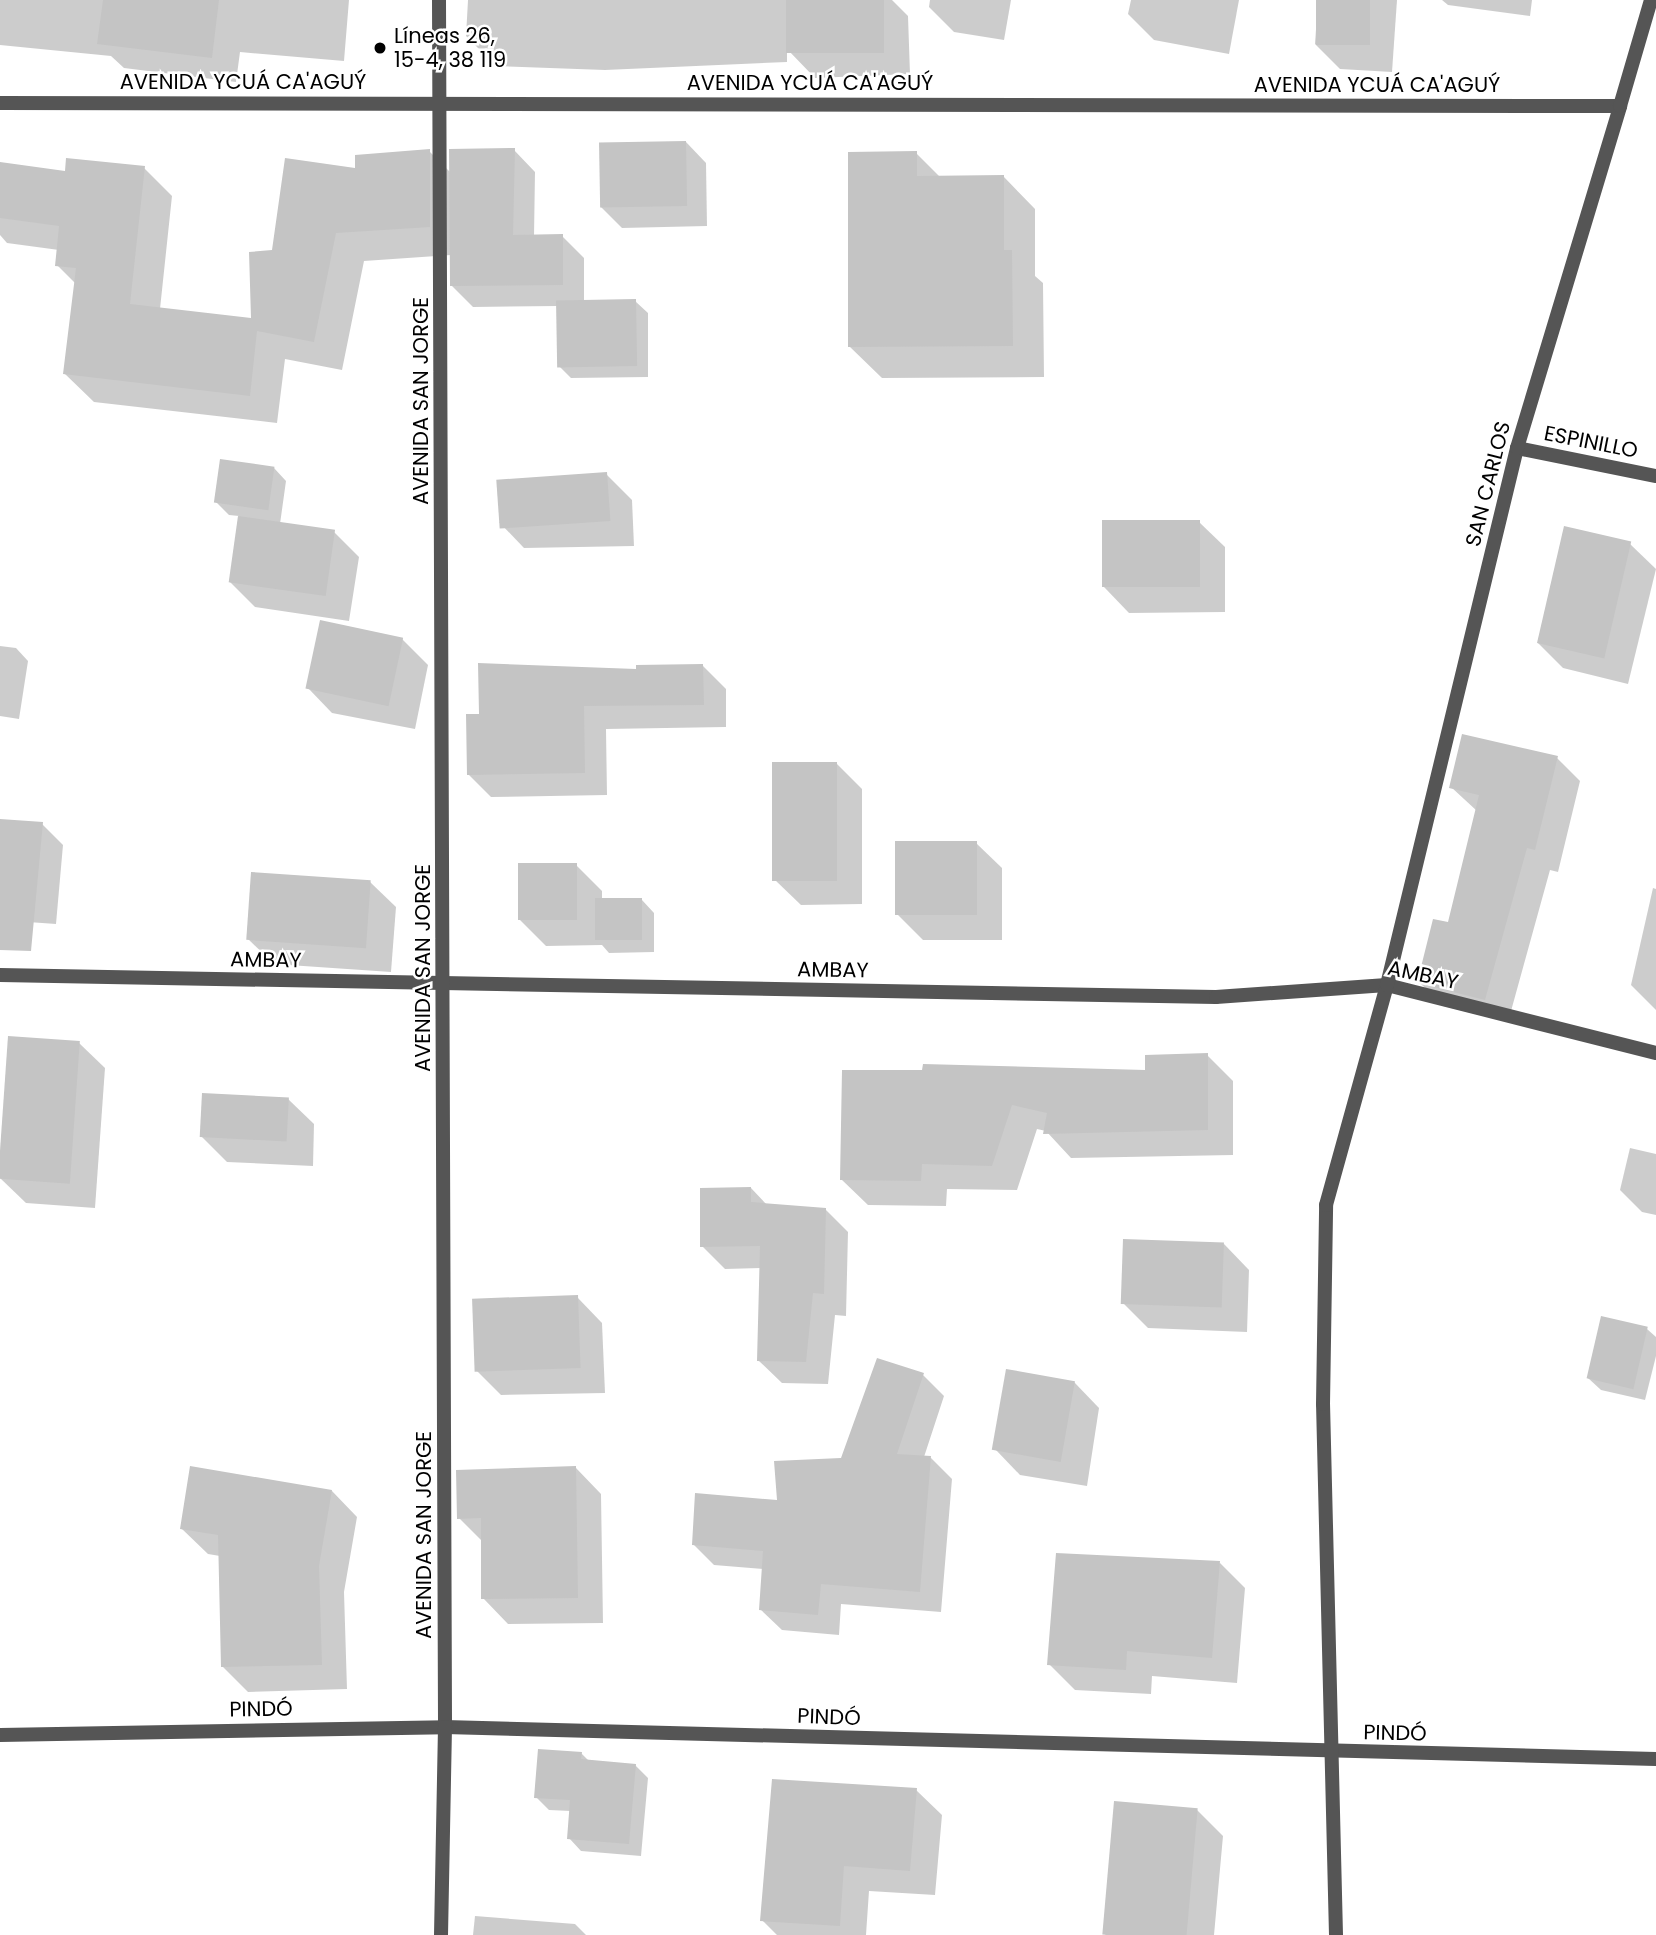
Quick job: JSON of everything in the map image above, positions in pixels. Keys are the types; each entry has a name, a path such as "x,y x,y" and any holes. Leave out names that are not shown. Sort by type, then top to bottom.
{"street":[{"name":"AVENIDA SAN JORGE","path":"439,0 442,103 445,1727 441,1935"},
{"name":"SAN CARLOS","path":"1336,1935 1323,1404 1326,1205 1387,985 1517,449 1651,0"},
{"name":"AVENIDA YCUÁ CA'AGUÝ","path":"0,103 1620,106"},
{"name":"ESPINILLO","path":"1517,449 1656,476"},
{"name":"AMBAY","path":"0,975 1216,997 1387,985 1656,1054"},
{"name":"PINDÓ","path":"0,1735 445,1727 1331,1753 1656,1759"}],"building":[{"path":"103,0 219,0 212,58 97,44"},
{"path":"786,0 884,0 884,53 786,53"},
{"path":"1316,0 1370,0 1370,45 1316,45"},
{"path":"686,141 687,206 600,208 599,143"},
{"path":"515,148 513,235 563,234 563,285 450,286 449,149"},
{"path":"430,149 430,227 336,233 314,342 257,331 250,396 63,374 76,268 55,266 59,226 0,218 0,162 65,171 66,158 145,166 130,304 251,318 249,252 272,250 285,158 355,168 355,155"},
{"path":"917,151 917,176 1004,175 1004,250 1012,250 1013,346 848,347 848,152"},
{"path":"636,299 637,366 557,367 556,300"},
{"path":"220,459 274,467 268,510 214,503"},
{"path":"607,472 610,521 500,529 496,480"},
{"path":"238,516 335,530 326,596 229,582"},
{"path":"1102,520 1200,520 1200,587 1102,587"},
{"path":"1564,526 1631,542 1604,658 1537,643"},
{"path":"320,620 403,638 389,706 305,688"},
{"path":"478,663 636,669 636,665 703,664 704,705 584,706 585,773 467,775 466,714 479,714"},
{"path":"1462,734 1558,756 1535,850 1527,848 1485,1000 1417,983 1433,919 1448,922 1479,795 1449,788"},
{"path":"772,762 837,762 837,881 772,881"},
{"path":"0,819 43,822 31,951 0,950"},
{"path":"895,841 977,841 977,915 895,915"},
{"path":"518,863 577,863 577,920 518,920"},
{"path":"251,872 371,880 366,948 246,940"},
{"path":"595,898 642,898 642,940 595,940"},
{"path":"8,1036 80,1041 70,1184 0,1179"},
{"path":"1208,1053 1208,1130 1043,1134 1047,1113 1012,1105 992,1166 922,1164 921,1181 840,1180 842,1070 922,1070 923,1064 1145,1070 1145,1055"},
{"path":"202,1093 289,1098 287,1141 200,1137"},
{"path":"751,1187 751,1202 826,1208 824,1294 813,1293 806,1362 757,1361 760,1246 700,1247 700,1188"},
{"path":"1123,1239 1224,1243 1222,1307 1121,1304"},
{"path":"578,1295 581,1368 475,1372 472,1299"},
{"path":"1601,1316 1648,1327 1633,1389 1587,1378"},
{"path":"877,1358 924,1373 897,1454 931,1456 920,1592 821,1584 818,1615 759,1610 763,1551 692,1545 695,1493 777,1500 774,1461 841,1458"},
{"path":"1006,1369 1075,1381 1061,1462 992,1450"},
{"path":"190,1466 332,1490 319,1566 322,1665 221,1667 218,1535 180,1529"},
{"path":"576,1466 578,1598 481,1599 481,1518 457,1519 456,1470"},
{"path":"1056,1553 1220,1561 1212,1658 1127,1651 1126,1670 1047,1665"},
{"path":"538,1749 582,1752 581,1759 636,1764 629,1844 567,1839 570,1800 534,1798"},
{"path":"772,1779 917,1788 910,1871 844,1866 840,1926 760,1921"},
{"path":"1114,1801 1198,1808 1187,1935 1102,1934"}],"place":[{"name":"Líneas 26, 15-4, 38 119","path":"380,48"}]}
